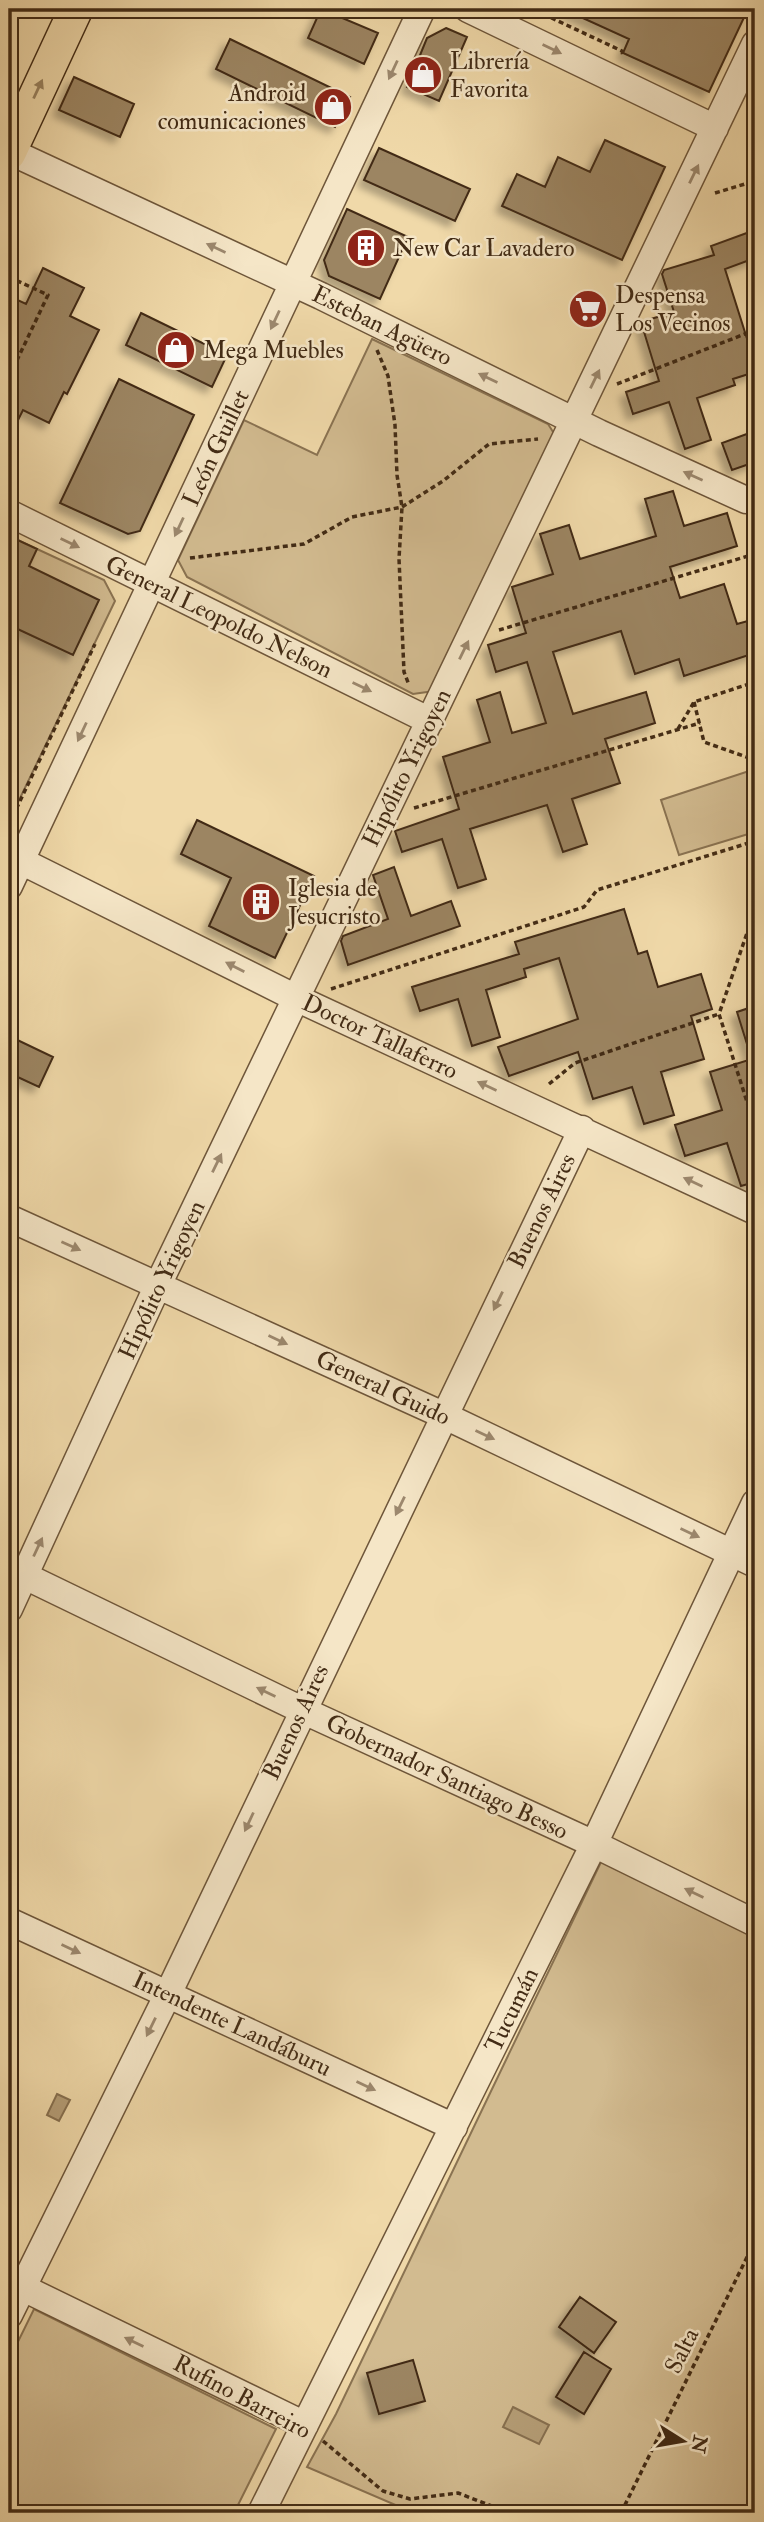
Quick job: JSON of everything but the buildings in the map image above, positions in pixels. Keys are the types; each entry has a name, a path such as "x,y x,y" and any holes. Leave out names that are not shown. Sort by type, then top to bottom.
{"main road":[{"path":"9,152 76,9"}],"street":[{"name":"León Guillet","path":"9,886 15,858 153,583 422,9"},
{"path":"468,9 716,128"},
{"name":"Hipólito Yrigoyen","path":"9,1609 158,1285 716,128 752,35"},
{"name":"Esteban Agüero","path":"9,152 292,283 575,421 746,500 755,496"},
{"name":"General Leopoldo Nelson","path":"9,513 430,721"},
{"name":"Doctor Tallaferro","path":"15,858 296,998 755,1211"},
{"name":"Buenos Aires","path":"9,2315 16,2284 168,1994 582,1129"},
{"name":"General Guido","path":"9,1218 443,1415 744,1558"},
{"name":"Tucumán","path":"261,2513 594,1844 744,1558 755,1503"},
{"name":"Gobernador Santiago Besso","path":"25,1576 302,1710 594,1844 755,1923"},
{"name":"Intendente Landáburu","path":"9,1921 454,2127"},
{"name":"Rufino Barreiro","path":"16,2284 305,2425"}],"path":[{"path":"752,9 755,15 752,35"},
{"path":"534,18 541,13 622,51 624,60"},
{"path":"715,193 755,181"},
{"path":"9,277 48,295 9,377"},
{"path":"615,384 755,330"},
{"path":"372,339 388,376 395,425 397,475 402,507 399,559 404,672 412,694"},
{"path":"178,560 304,544 352,517 402,507 443,481 489,444 527,442 545,437"},
{"path":"495,631 755,554"},
{"path":"9,824 98,637"},
{"path":"678,729 694,702 755,682"},
{"path":"694,702 704,742 755,760"},
{"path":"414,808 700,723"},
{"path":"322,992 584,907 597,890 755,841"},
{"path":"755,911 719,1014 755,1127"},
{"path":"549,1084 575,1062 719,1014"},
{"name":"Salta","path":"621,2513 755,2241"},
{"name":"Rufino Barreiro","path":"305,2425 383,2491 410,2499 458,2493 510,2513"}],"shaded area":[{"path":"372,339 548,424 555,435 434,691 413,694 187,577 178,560 244,420 317,455"},
{"path":"9,536 104,580 115,601 9,821"},
{"path":"752,770 755,782 755,832 679,855 661,800"},
{"path":"602,1860 755,1930 755,2513 414,2513 307,2467 336,2414"},
{"path":"57,2094 70,2100 59,2121 47,2115"},
{"path":"34,2309 276,2429 234,2513 9,2513 9,2360"},
{"path":"513,2407 549,2425 539,2444 503,2427"}],"place":[{"name":"Librería Favorita","path":"423,75"},
{"name":"Android comunicaciones","path":"333,107"},
{"name":"New Car Lavadero","path":"366,248"},
{"name":"Despensa Los Vecinos","path":"588,309"},
{"name":"Mega Muebles","path":"176,350"},
{"name":"Iglesia de Jesucristo","path":"261,902"}]}
